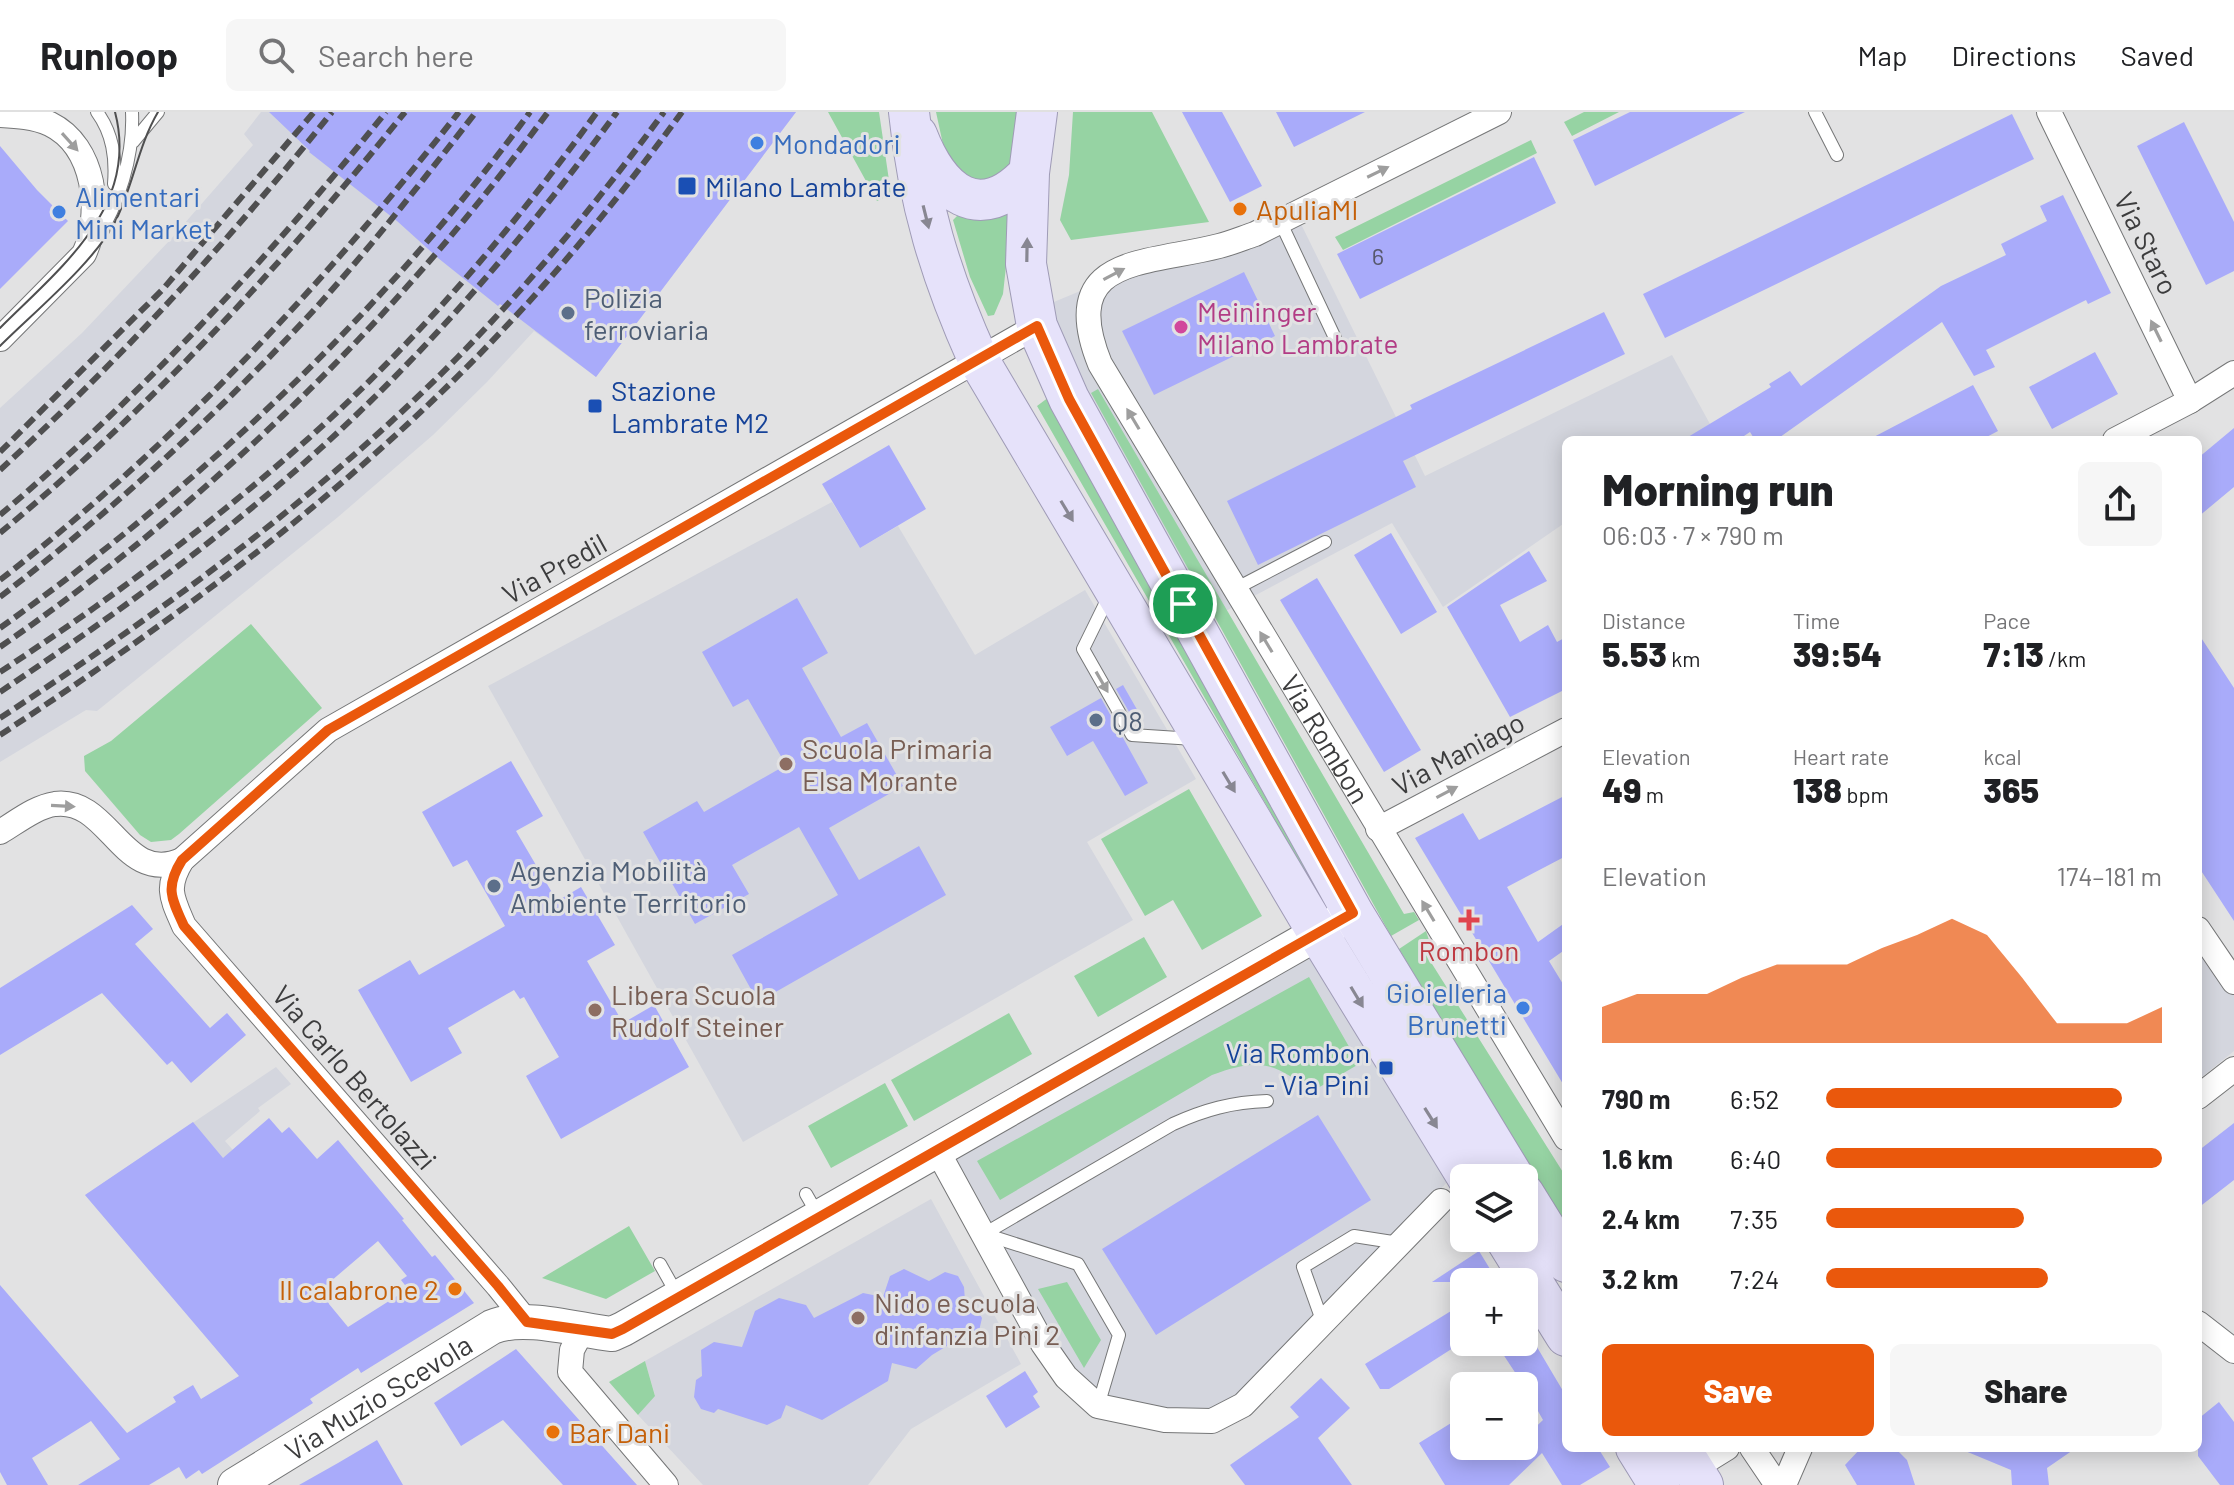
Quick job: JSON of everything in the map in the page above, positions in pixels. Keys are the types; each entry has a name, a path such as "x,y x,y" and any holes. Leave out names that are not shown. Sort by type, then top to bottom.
{"main road":[{"path":"909,112 931,165 959,195 972,201 991,201 1004,195 1029,173"},
{"path":"909,112 926,221 943,275 978,359 1318,933 1450,1181"},
{"name":"Via Rombon","path":"1037,112 1029,173 1026,264 1037,326 1069,399 1353,913 1505,1164"},
{"path":"1538,1217 1562,1256"},
{"path":"1514,1252 1562,1330"},
{"path":"1643,1452 1680,1474"}],"street":[{"path":"1280,221 1499,112"},
{"name":"Via Staro","path":"2049,112 2190,401"},
{"path":"0,115 33,119 51,125 67,137 88,168 93,208 90,236 84,254 0,339"},
{"name":"Via Rombon","path":"1280,221 1220,246 1152,258 1109,274 1098,283 1091,296 1088,310 1091,339 1100,364 1378,829 1562,1123"},
{"name":"Via Predil","path":"182,860 328,730 1037,326"},
{"path":"2123,436 2190,401 2234,373"},
{"name":"Via Maniago","path":"1378,829 1562,732"},
{"path":"0,832 48,806 73,805 91,814 142,861 160,866 182,860"},
{"name":"Via Carlo Bertolazzi","path":"182,860 171,884 171,900 184,926 527,1322"},
{"path":"1318,933 1353,913"},
{"name":"Via Muzio Scevola","path":"235,1485 504,1322 527,1322 612,1334 679,1297 813,1206 937,1150 1318,933"},
{"path":"2202,935 2234,982"},
{"path":"2202,1094 2234,1069"},
{"path":"937,1150 1043,1344 1066,1377 1098,1406 1165,1420 1212,1421 1243,1405 1450,1195"},
{"path":"2202,1326 2234,1351"},
{"path":"582,1331 572,1350 570,1372 666,1485"},
{"path":"1680,1474 1720,1452"},
{"path":"1755,1452 1777,1485"},
{"path":"1784,1485 1798,1452"}],"lane":[{"path":"97,112 108,130 113,149 113,207"},
{"path":"84,254 106,224 113,207 132,145 132,112"},
{"path":"132,145 158,112"},
{"path":"1815,112 1837,155"},
{"path":"1280,221 1335,338"},
{"path":"1235,589 1325,542"},
{"path":"1113,588 1083,649 1132,735 1203,740"},
{"path":"984,1234 1173,1124 1204,1110 1236,1102 1267,1101"},
{"path":"984,1234 1078,1264 1119,1335 1098,1406"},
{"path":"1323,1323 1303,1267 1354,1236 1400,1244"},
{"path":"660,1264 679,1297"}],"shaded area":[{"path":"261,112 796,112 596,377 534,331 433,435 338,517 97,711 86,710 0,762 0,408 82,333 170,240 253,145 244,134"},
{"path":"1299,220 1425,476 1672,355 1710,424 1692,436 1562,436 1562,525 1443,607 1392,523 1203,623 1037,309 1114,277"},
{"name":"Scuola Primaria Elsa Morante","path":"832,502 860,548 898,526 975,655 1085,590 1196,779 1087,842 1133,920 743,1142 488,686"},
{"path":"2202,939 2234,987 2234,1051 2202,1077"},
{"path":"1315,943 1450,1164 1450,1179 1240,1397 1209,1413 1166,1412 1105,1401 1069,1372 945,1152"},
{"path":"276,1067 291,1084 258,1108 260,1111 225,1141 274,1197 167,1291 85,1195"},
{"name":"Nido e scuola d'infanzia Pini 2","path":"931,1199 1021,1364 911,1429 868,1485 703,1485 638,1415 655,1395 645,1361"}],"green space":[{"path":"828,112 879,112 891,194 877,201"},
{"path":"936,112 1022,112 1011,169 997,180 965,179 944,149"},
{"path":"1073,112 1152,112 1209,222 1071,240 1060,220 1069,175"},
{"path":"1584,112 1619,112 1572,136 1564,122"},
{"path":"1531,140 1537,153 1343,250 1335,237"},
{"path":"1012,211 1003,294 994,315 988,316 970,277 953,220 958,215"},
{"path":"1098,389 1404,914 1414,912 1419,920 1391,936 1091,393"},
{"path":"1049,397 1313,871 1306,874 1037,406"},
{"path":"251,624 322,708 179,834 171,840 151,842 140,835 85,771 84,756 111,741"},
{"path":"1189,789 1262,916 1202,950 1173,900 1145,916 1101,839"},
{"path":"1426,931 1429,940 1422,948 1562,1171 1562,1221 1538,1181 1538,1164 1528,1164 1399,949"},
{"path":"1144,937 1167,977 1098,1017 1074,976"},
{"path":"1309,977 1359,1064 1311,1092 1286,1074 1265,1066 1242,1066 1212,1075 1000,1200 977,1161"},
{"path":"1009,1013 1032,1054 914,1121 891,1080"},
{"path":"885,1083 908,1126 831,1168 808,1126"},
{"path":"629,1226 655,1271 606,1299 542,1278"},
{"path":"1067,1282 1101,1340 1084,1368 1038,1289"},
{"path":"645,1361 655,1396 638,1415 609,1382"}],"building":[{"path":"269,112 796,112 596,377 438,258 397,221 309,152"},
{"path":"1182,112 1222,112 1262,186 1230,202"},
{"path":"1276,112 1365,112 1294,147"},
{"path":"1630,112 1745,112 1595,186 1573,140"},
{"path":"2012,114 2034,159 1665,338 1643,294"},
{"path":"2184,122 2234,222 2234,271 2206,285 2137,146"},
{"path":"0,146 68,221 0,289"},
{"path":"1534,157 1556,203 1360,299 1337,254"},
{"path":"2063,195 2111,293 2088,304 2086,300 1986,350 1995,367 1974,376 1942,322 1782,436 1752,436 1750,432 1744,436 1690,436 1771,387 1769,384 1790,371 1801,386 1941,286 2006,255 2001,244 2047,221 2040,206"},
{"path":"1244,272 1275,336 1154,395 1122,331"},
{"path":"1604,312 1625,354 1403,461 1416,487 1258,565 1227,501 1412,409 1410,405"},
{"path":"2095,352 2118,394 2052,429 2029,387"},
{"path":"1973,385 1998,431 1989,436 1876,436"},
{"path":"2234,428 2234,487 2202,514 2202,455"},
{"path":"889,445 926,509 860,548 822,484"},
{"path":"1391,533 1437,612 1401,634 1354,555"},
{"path":"1529,551 1547,581 1500,605 1520,642 1548,625 1557,642 1562,639 1562,691 1510,717 1447,607"},
{"path":"1317,578 1421,750 1384,772 1280,600"},
{"path":"797,598 828,653 802,668 841,737 867,723 903,786 829,828 859,880 919,846 946,895 758,1002 732,955 838,895 799,827 732,865 749,894 695,924 643,832 697,801 704,812 786,765 748,699 733,707 702,652"},
{"path":"2202,639 2234,688 2234,921 2202,872"},
{"path":"1123,685 1139,713 1132,717 1116,689"},
{"path":"1101,698 1148,783 1125,796 1093,741 1067,756 1050,727"},
{"path":"511,761 543,816 516,831 557,901 581,887 615,945 587,961 623,1023 654,1005 689,1067 561,1139 526,1076 559,1057 524,997 520,999 514,990 448,1028 462,1053 411,1082 358,990 410,960 419,975 505,926 467,860 453,867 422,812"},
{"path":"1562,797 1562,858 1507,887 1538,942 1562,925 1562,952 1549,961 1562,982 1562,1082 1415,838 1463,813 1479,840"},
{"path":"132,905 153,929 135,944 210,1028 227,1013 246,1035 191,1083 172,1061 167,1065 102,993 0,1055 0,988"},
{"path":"1318,1115 1371,1200 1156,1335 1102,1249"},
{"path":"269,1118 282,1133 289,1127 317,1159 338,1140 432,1257 435,1255 474,1303 361,1373 358,1368 310,1399 313,1403 202,1474 199,1470 186,1479 179,1467 149,1485 78,1485 120,1459 91,1421 32,1458 48,1485 7,1485 0,1472 0,1285 127,1433 176,1402 173,1397 193,1385 201,1399 239,1376 85,1195 193,1122 223,1158","holes":["378,1241 407,1276 401,1280 408,1289 348,1327 329,1304 324,1287"]},
{"path":"2234,1123 2234,1180 2202,1205 2202,1148"},
{"path":"1480,1252 1489,1268 1453,1268"},
{"path":"904,1269 929,1281 945,1272 958,1276 964,1287 965,1301 973,1304 982,1318 979,1331 960,1338 916,1369 892,1363 888,1381 822,1420 786,1405 781,1418 767,1425 718,1409 714,1413 701,1409 694,1397 696,1380 702,1376 701,1350 714,1342 742,1347 755,1311 779,1298 806,1305 814,1318 863,1293 883,1297 890,1276"},
{"path":"1450,1270 1450,1282 1432,1282"},
{"path":"1450,1312 1450,1350 1389,1389 1380,1389 1365,1364"},
{"path":"516,1349 637,1485 563,1485 503,1420 461,1446 434,1403"},
{"path":"1538,1349 1562,1389 1562,1452 1601,1452 1610,1467 1580,1485 1562,1485 1542,1453 1538,1457 1538,1425 1543,1420 1538,1411 1538,1372 1515,1372 1504,1356 1538,1356"},
{"path":"1025,1371 1038,1392 1033,1396 1040,1407 1006,1428 986,1396"},
{"path":"1321,1378 1350,1408 1318,1438 1352,1485 1245,1485 1230,1465 1299,1417 1290,1407"},
{"path":"2219,1402 2234,1422 2234,1485 2220,1485 2198,1456 2198,1452 2202,1452 2202,1416"},
{"path":"1450,1424 1450,1460 1535,1460 1509,1485 1445,1485 1419,1443"},
{"path":"377,1440 403,1485 299,1485 338,1463"},
{"path":"1857,1452 1899,1452 1907,1460 1915,1485 1857,1485 1845,1465"},
{"path":"1968,1452 2070,1452 2047,1468 2049,1485 2012,1485 2011,1470"}],"tram line":[{"path":"0,328 69,259 105,207 116,178 120,146 115,112"},
{"path":"0,346 79,269 107,236 122,207 145,138 158,112"}],"railway":[{"path":"0,452 164,288 314,112"},
{"path":"0,470 88,386 173,297 332,112"},
{"path":"0,515 104,422 203,323 296,220 386,112"},
{"path":"0,533 110,436 213,333 311,225 405,112"},
{"path":"0,580 127,474 244,360 354,239 459,112"},
{"path":"0,597 83,530 240,387 356,262 476,112"},
{"path":"0,628 147,515 286,391 414,257 530,112"},
{"path":"0,647 78,591 153,531 296,402 364,334 428,262 548,112"},
{"path":"0,672 80,618 197,531 349,401 462,283 597,112"},
{"path":"0,692 125,606 206,545 284,481 363,409 478,287 617,112"},
{"path":"0,718 121,636 238,550 351,458 405,409 485,329 539,269 664,112"},
{"path":"0,735 204,593 333,490 395,435 536,294 642,166 682,112"}],"place":[{"name":"Mondadori","path":"757,143"},
{"name":"Milano Lambrate","path":"687,186"},
{"name":"ApuliaMI","path":"1240,209"},
{"name":"Alimentari Mini Market","path":"59,212"},
{"name":"Polizia ferroviaria","path":"568,313"},
{"name":"Meininger Milano Lambrate","path":"1181,327"},
{"name":"Stazione Lambrate M2","path":"595,406"},
{"name":"Q8","path":"1096,720"},
{"name":"Scuola Primaria Elsa Morante","path":"786,764"},
{"name":"Agenzia Mobilità Ambiente Territorio","path":"494,886"},
{"name":"Rombon","path":"1469,920"},
{"name":"Gioielleria Brunetti","path":"1523,1008"},
{"name":"Libera Scuola Rudolf Steiner","path":"595,1010"},
{"name":"Via Rombon - Via Pini","path":"1386,1068"},
{"name":"Il calabrone 2","path":"455,1289"},
{"name":"Nido e scuola d'infanzia Pini 2","path":"858,1318"},
{"name":"Bar Dani","path":"553,1432"}],"route":[{"path":"1037,326 1069,399 1183,604 1353,913 612,1334 527,1322 184,926 171,900 171,884 182,860 328,730 1037,326"}]}
